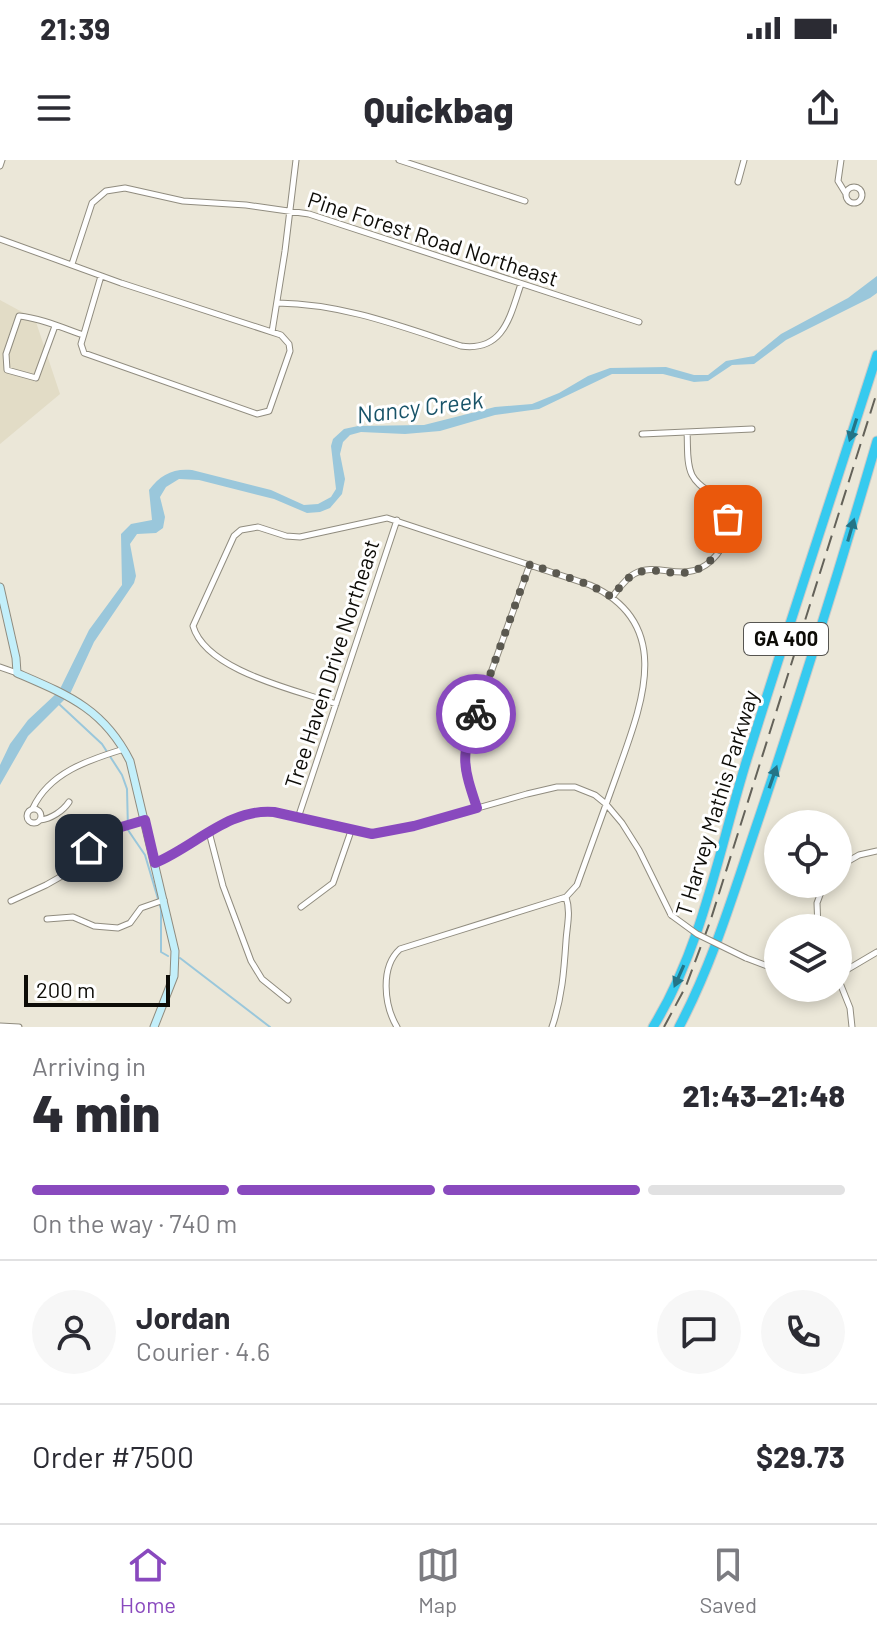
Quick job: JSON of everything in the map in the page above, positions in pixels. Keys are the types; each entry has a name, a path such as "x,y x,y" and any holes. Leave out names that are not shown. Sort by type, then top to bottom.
{"highway":[{"name":"T Harvey Mathis Parkway","path":"653,1027 677,982 700,923 746,760 877,355"},
{"name":"T Harvey Mathis Parkway","path":"679,1027 706,970 740,875 808,671 877,441"}],"street":[{"path":"272,332 296,160"},
{"path":"399,160 525,201"},
{"path":"738,182 744,160"},
{"path":"841,160 838,181 846,194"},
{"name":"Pine Forest Road Northeast","path":"72,264 92,203 101,194 125,188 183,201 289,210 343,224 639,322"},
{"path":"0,239 286,338 290,351 272,408 261,415 87,355 81,349 83,335 101,276"},
{"path":"278,303 354,311 461,346 474,347 491,341 504,330 521,284"},
{"path":"55,326 36,378 7,370 4,364 6,354 19,316 55,326 83,335"},
{"path":"642,434 752,429"},
{"path":"612,597 626,580 639,572 679,573 696,570 710,562 724,540 728,523 726,511 720,500 692,474 687,432"},
{"path":"336,704 230,666 209,650 194,631 193,626 229,542 241,530 258,527 300,537 376,518 397,520 590,585 612,597 637,628 643,642 646,664 639,710 577,885 566,897 400,949 390,960 386,974 389,1010 397,1027"},
{"name":"Tree Haven Drive Northeast","path":"298,818 397,520"},
{"path":"477,808 465,770 465,745 530,564"},
{"path":"0,587 17,673"},
{"path":"0,667 83,705 108,725 134,772 161,901 174,940 175,963 170,989 154,1027"},
{"path":"69,802 47,820 34,823 28,820 27,813 45,786 80,765 120,750"},
{"path":"155,863 209,832 259,812 274,812 351,831 378,833 564,787 585,790 606,804 632,838 671,915 697,934 764,965"},
{"path":"33,808 40,811 40,820"},
{"path":"11,901 76,868 89,848 119,827 142,821"},
{"path":"301,907 333,883 351,831"},
{"path":"209,832 223,886 251,961 262,979 288,1000"},
{"path":"852,857 877,851"},
{"path":"552,1027 566,968 570,915 566,897"},
{"path":"47,919 73,917 94,926 118,928 130,923 141,908 161,901"},
{"path":"852,967 877,952"},
{"path":"848,1002 852,1027"},
{"path":"0,1026 19,1027"}],"shaded area":[{"path":"0,300 35,319 60,394 0,444"}],"water":[{"path":"877,276 877,293 870,298 786,340 754,364 732,365 708,381 694,382 663,374 612,374 539,409 495,415 440,431 405,434 361,432 350,435 343,442 340,454 345,479 342,494 330,508 320,512 307,513 274,499 199,480 179,479 166,487 160,497 165,517 163,528 156,533 137,534 130,544 136,576 134,583 94,642 70,694 28,736 0,785 0,765 10,744 28,720 59,691 89,630 122,585 121,534 131,524 152,520 149,490 162,477 173,471 192,470 271,490 304,505 318,504 331,497 336,489 331,446 333,439 344,429 424,425 495,407 532,404 610,368 666,367 694,375 708,375 726,361 754,356 781,334 848,298"}],"waterway":[{"path":"59,704 102,744 122,775 127,789 128,830 145,855 161,909 161,952 168,956"},
{"path":"180,958 270,1027"}],"railway":[{"path":"664,1027 686,986 710,922 877,392"}],"way so far":[{"path":"476,714 530,564 590,585 612,597 626,580 639,572 685,573 703,567 719,551 727,533 728,519"}],"route":[{"path":"89,848 111,830 145,820 155,863 219,826 259,812 274,812 372,834 477,808 464,758 465,745 476,714"}],"water label":[{"name":"Nancy Creek","path":"420,408"}]}
